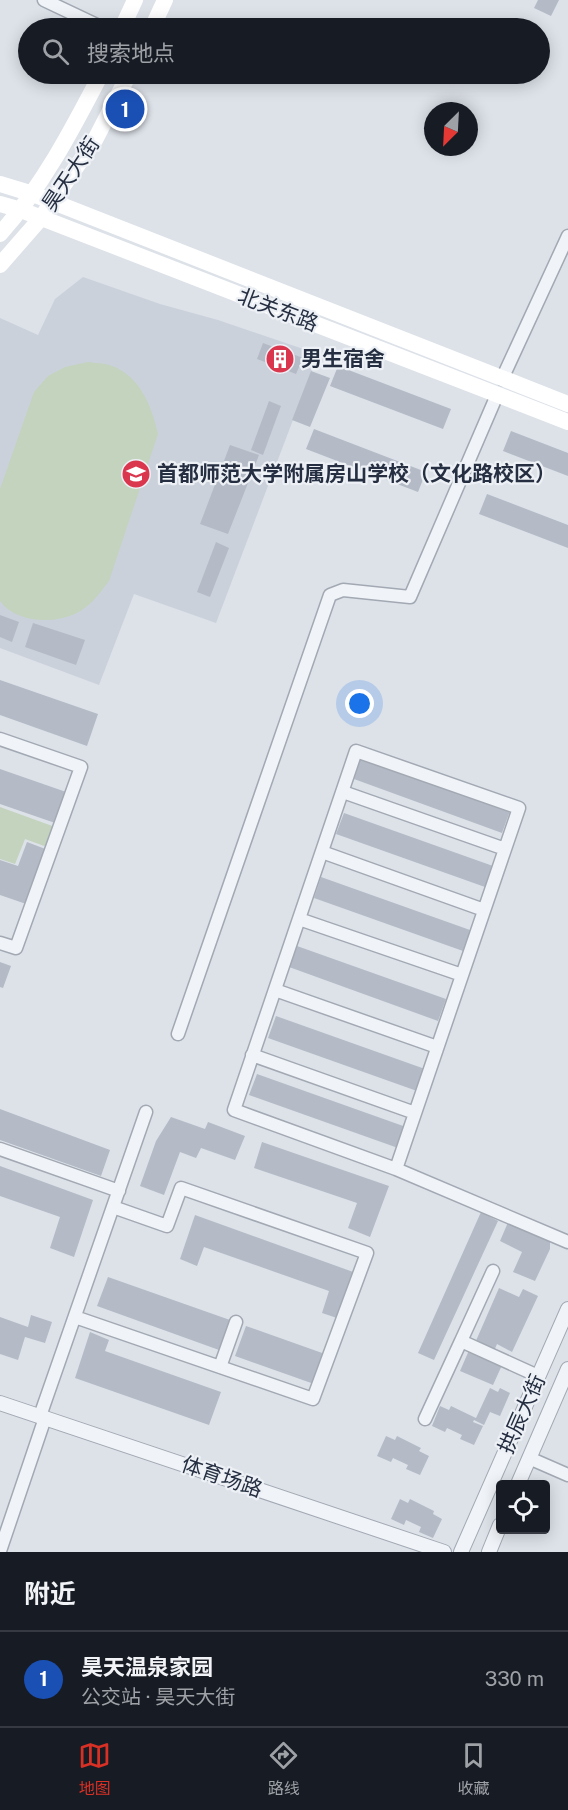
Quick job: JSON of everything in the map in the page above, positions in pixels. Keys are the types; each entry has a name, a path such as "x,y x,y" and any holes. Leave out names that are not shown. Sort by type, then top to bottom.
{"main road":[{"path":"127,18 135,0"},
{"path":"157,18 165,0"},
{"name":"昊天大街","path":"0,234 33,194 96,84"},
{"name":"昊天大街","path":"0,265 41,218 95,141 124,84"},
{"name":"北关东路","path":"0,184 33,194 500,387 568,422"},
{"name":"北关东路","path":"0,204 500,387 568,404"}],"street":[{"path":"44,0 82,18"},
{"path":"178,1034 330,595 343,590 411,597 500,387 568,236"},
{"path":"0,739 81,767 16,948 0,943"},
{"path":"396,1169 519,808 356,751 234,1110 396,1169 568,1242"},
{"path":"342,792 505,849"},
{"path":"322,852 484,910"},
{"path":"299,919 462,975"},
{"path":"274,990 437,1047"},
{"path":"252,1055 415,1113"},
{"path":"0,1551 75,1317 146,1112"},
{"path":"0,1149 118,1191"},
{"path":"75,1317 313,1399 367,1253 181,1188 166,1226 113,1207"},
{"path":"425,1419 492,1271"},
{"name":"拱辰大街","path":"460,1552 568,1309"},
{"path":"220,1367 236,1322"},
{"path":"461,1341 538,1376"},
{"name":"拱辰大街","path":"520,1480 568,1368"},
{"name":"体育场路","path":"0,1403 444,1552"},
{"path":"530,1458 568,1474"},
{"path":"489,1552 497,1534"}],"shaded area":[{"name":"首都师范大学附属房山学校（文化路校区）","path":"83,277 318,354 216,623 134,594 99,685 0,648 0,318 38,335 55,299"}],"green space":[{"path":"88,362 109,365 130,377 148,403 158,434 109,581 90,604 75,614 45,620 25,617 15,614 0,601 0,489 34,392 48,376 65,367"},
{"path":"0,807 55,827 47,847 25,839 15,864 0,859"}],"building":[{"path":"538,0 559,0 551,16 534,8"},
{"name":"男生宿舍","path":"263,343 303,358 296,374 257,359"},
{"path":"338,366 451,409 443,429 330,386"},
{"path":"311,371 330,378 310,427 292,420"},
{"path":"269,401 281,406 263,455 251,450"},
{"path":"314,429 426,472 418,492 306,449"},
{"path":"511,431 568,453 568,476 503,451"},
{"path":"230,445 259,455 228,534 200,524"},
{"path":"487,494 568,525 568,548 479,514"},
{"path":"216,542 229,548 210,597 197,592"},
{"path":"0,615 19,622 12,642 0,637"},
{"path":"33,623 85,640 76,665 25,647"},
{"path":"0,680 98,714 87,746 0,715"},
{"path":"361,758 510,811 502,833 354,779"},
{"path":"0,769 69,793 58,824 0,804"},
{"path":"344,813 493,866 485,887 336,834"},
{"path":"27,842 48,850 29,905 0,895 0,860 18,866"},
{"path":"321,877 470,930 463,951 314,898"},
{"path":"297,946 446,999 438,1021 289,967"},
{"path":"0,962 11,966 3,988 0,987"},
{"path":"276,1016 425,1069 417,1091 268,1038"},
{"path":"257,1074 406,1127 398,1148 249,1095"},
{"path":"0,1109 110,1150 101,1176 0,1140"},
{"path":"171,1117 205,1129 208,1122 245,1136 235,1160 201,1148 196,1158 180,1152 164,1195 140,1186 156,1141"},
{"path":"262,1142 389,1186 370,1237 348,1228 357,1203 254,1168"},
{"path":"0,1166 93,1200 74,1257 50,1248 60,1217 0,1196"},
{"path":"481,1212 498,1221 434,1360 418,1353"},
{"path":"195,1215 356,1273 340,1319 322,1313 329,1291 204,1247 197,1266 180,1259"},
{"path":"509,1220 550,1238 550,1249 535,1281 513,1272 522,1252 500,1241"},
{"path":"108,1277 230,1320 219,1350 97,1306"},
{"path":"499,1288 519,1297 523,1289 538,1296 512,1352 497,1344 494,1351 475,1343"},
{"path":"31,1315 52,1322 45,1343 25,1337 18,1360 0,1354 0,1317 28,1327"},
{"path":"246,1326 325,1354 314,1384 235,1356"},
{"path":"90,1332 109,1340 105,1351 221,1392 209,1425 75,1378"},
{"path":"470,1348 503,1363 493,1385 460,1371"},
{"path":"490,1388 498,1392 500,1388 510,1393 500,1416 490,1412 484,1425 474,1420 473,1422 483,1426 474,1445 460,1439 462,1435 447,1428 445,1432 432,1426 440,1406 449,1410 451,1406 476,1418"},
{"path":"386,1436 395,1440 397,1436 421,1448 419,1451 429,1456 420,1475 406,1469 408,1465 393,1458 391,1462 377,1456"},
{"path":"400,1499 408,1503 410,1499 434,1511 433,1514 442,1519 433,1538 419,1532 421,1527 406,1520 404,1525 391,1519"}],"place":[{"name":"昊天温泉家园","path":"125,109"},
{"name":"男生宿舍","path":"280,359"},
{"name":"首都师范大学附属房山学校（文化路校区）","path":"136,474"}]}
